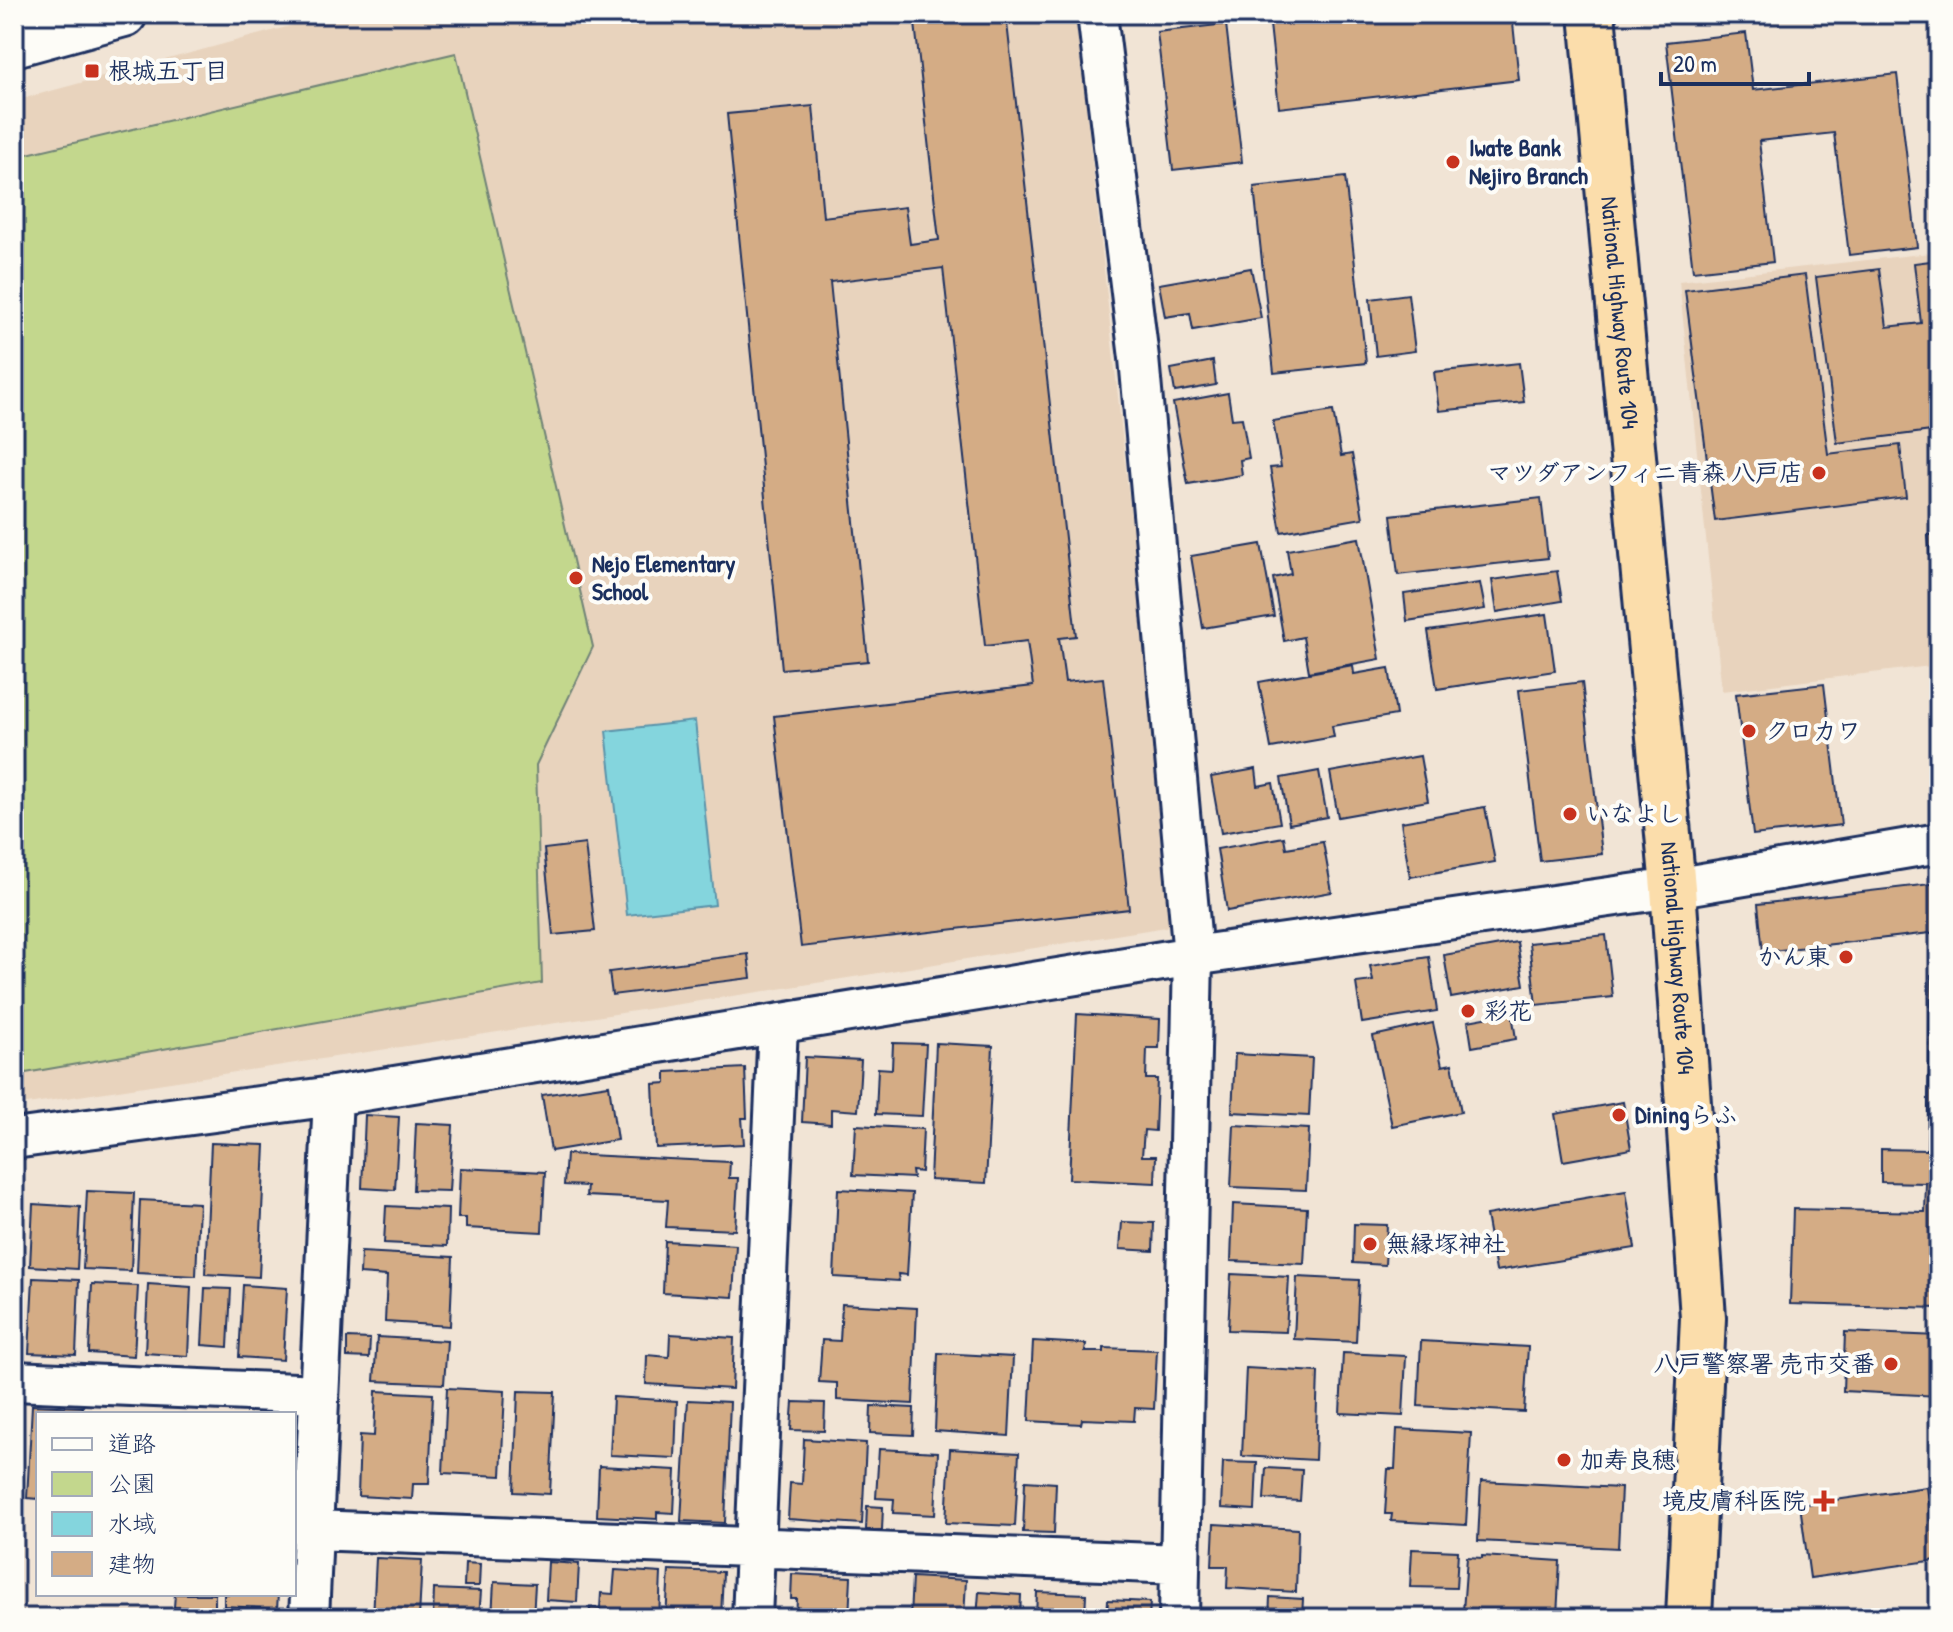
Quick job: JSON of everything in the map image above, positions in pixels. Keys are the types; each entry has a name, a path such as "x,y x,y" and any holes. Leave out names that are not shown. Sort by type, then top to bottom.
{"highway":[{"name":"National Highway Route 104","path":"1592,14 1673,888 1703,1318 1689,1618"}],"street":[{"path":"14,44 124,14"},
{"path":"1097,14 1139,358 1193,956 1179,1618"},
{"path":"14,1139 333,1096 1193,956 1673,888 1939,843"},
{"path":"752,1618 778,1025"},
{"path":"309,1618 333,1096"},
{"path":"14,1381 319,1394"},
{"path":"313,1530 1180,1564"}],"shaded area":[{"name":"Nejo Elementary School","path":"334,14 1076,14 1175,917 1166,927 14,1106 14,101"},
{"name":"マツダアンフィニ青森 八戸店","path":"1939,252 1939,665 1722,691 1679,281"}],"green space":[{"path":"456,53 593,647 536,765 542,983 14,1075 14,157"}],"water":[{"path":"695,721 715,905 627,915 606,731"}],"building":[{"path":"914,14 1006,14 1076,636 1059,638 1065,682 1103,678 1129,909 801,947 774,716 1033,686 1027,641 985,646 943,268 830,282 868,661 782,669 727,114 813,106 823,217 905,207 910,244 939,240"},
{"path":"1512,14 1519,80 1279,108 1269,15"},
{"path":"1226,24 1242,162 1173,170 1157,32"},
{"path":"1746,33 1753,90 1897,74 1917,247 1849,255 1834,133 1759,141 1773,262 1693,271 1666,42"},
{"path":"1345,177 1366,363 1274,373 1254,187"},
{"path":"1939,260 1939,430 1837,443 1816,277 1879,269 1887,327 1921,323 1914,263"},
{"path":"1251,268 1261,318 1193,330 1190,313 1165,317 1159,284"},
{"path":"1805,275 1828,454 1900,445 1906,497 1715,521 1685,290"},
{"path":"1408,294 1415,351 1376,356 1370,299"},
{"path":"1213,361 1216,385 1175,392 1171,369"},
{"path":"1519,363 1524,402 1439,411 1434,372"},
{"path":"1228,393 1232,419 1242,418 1249,458 1240,460 1242,475 1188,484 1173,403"},
{"path":"1333,411 1341,456 1352,454 1363,518 1281,532 1270,468 1281,467 1273,421"},
{"path":"1541,498 1548,558 1398,575 1391,515"},
{"path":"1939,534 1939,637 1938,637 1928,535"},
{"path":"1359,538 1380,659 1309,672 1303,637 1284,641 1273,578 1291,574 1287,550"},
{"path":"1261,544 1274,616 1203,628 1191,556"},
{"path":"1557,571 1562,601 1497,612 1492,580"},
{"path":"1480,583 1485,609 1407,621 1404,594"},
{"path":"1547,614 1555,671 1437,689 1428,631"},
{"path":"1353,665 1354,674 1389,668 1396,715 1332,726 1334,737 1271,748 1259,682"},
{"path":"1582,682 1602,854 1540,861 1519,690"},
{"path":"1824,684 1841,825 1753,835 1736,694"},
{"path":"1420,756 1428,801 1338,817 1330,772"},
{"path":"1256,769 1258,786 1273,783 1280,823 1221,833 1211,777"},
{"path":"1319,771 1327,817 1289,824 1281,778"},
{"path":"1485,807 1495,862 1410,877 1401,822"},
{"path":"1284,837 1286,848 1323,842 1332,892 1227,911 1217,849"},
{"path":"585,844 595,931 553,935 544,849"},
{"path":"1939,883 1939,932 1763,952 1758,904"},
{"path":"1606,935 1613,997 1536,1005 1529,943"},
{"path":"1517,942 1524,985 1451,998 1444,955"},
{"path":"748,954 751,978 612,995 609,972"},
{"path":"1429,957 1437,1011 1362,1023 1356,983 1373,981 1370,966"},
{"path":"1931,975 1939,975 1939,1308 1790,1304 1793,1209 1925,1212 1926,1183 1881,1182 1881,1149 1927,1150"},
{"path":"1512,1013 1516,1039 1472,1047 1468,1021"},
{"path":"1077,1014 1160,1019 1159,1048 1147,1048 1146,1079 1157,1079 1155,1131 1144,1130 1142,1156 1156,1156 1155,1183 1069,1179"},
{"path":"1433,1023 1442,1066 1452,1064 1461,1112 1392,1126 1373,1036"},
{"path":"893,1043 926,1044 922,1116 876,1114 878,1068 892,1069"},
{"path":"936,1043 993,1046 986,1183 930,1180"},
{"path":"1235,1054 1312,1058 1309,1116 1232,1112"},
{"path":"805,1057 861,1060 858,1111 831,1109 831,1124 802,1122"},
{"path":"745,1068 747,1118 742,1118 744,1144 656,1148 653,1084 666,1083 666,1072"},
{"path":"609,1085 617,1140 551,1151 542,1095"},
{"path":"1623,1102 1631,1149 1563,1161 1555,1114"},
{"path":"365,1115 399,1117 395,1190 362,1188"},
{"path":"416,1123 453,1125 449,1191 413,1190"},
{"path":"856,1125 923,1129 921,1172 912,1171 913,1178 853,1175"},
{"path":"1234,1125 1309,1129 1306,1190 1231,1187"},
{"path":"211,1143 265,1145 259,1277 205,1274"},
{"path":"566,1154 730,1162 729,1178 738,1178 735,1230 666,1227 668,1200 586,1196 587,1186 564,1185"},
{"path":"460,1168 545,1172 542,1232 466,1228 466,1218 458,1218"},
{"path":"14,1184 23,1184 20,1240 14,1239"},
{"path":"838,1189 912,1193 907,1275 898,1274 899,1281 834,1277"},
{"path":"87,1191 134,1193 131,1271 83,1269"},
{"path":"1626,1191 1635,1248 1496,1271 1486,1215"},
{"path":"140,1200 199,1203 196,1276 137,1273"},
{"path":"33,1204 80,1207 77,1269 30,1266"},
{"path":"1233,1204 1307,1208 1304,1264 1231,1261"},
{"path":"386,1206 448,1209 447,1246 384,1243"},
{"path":"1122,1222 1154,1223 1153,1251 1120,1249"},
{"name":"無縁塚神社","path":"1354,1224 1387,1225 1385,1265 1353,1263"},
{"path":"665,1241 736,1245 733,1297 663,1293"},
{"path":"361,1252 453,1257 450,1326 385,1322 387,1276 360,1274"},
{"path":"14,1258 22,1259 17,1348 14,1348"},
{"path":"1231,1274 1289,1277 1286,1332 1228,1330"},
{"path":"1297,1277 1359,1280 1356,1342 1294,1339"},
{"path":"33,1278 79,1280 76,1355 29,1353"},
{"path":"92,1284 138,1286 134,1356 89,1353"},
{"path":"148,1284 191,1287 188,1356 145,1353"},
{"path":"243,1285 287,1288 283,1360 239,1357"},
{"path":"205,1288 231,1289 228,1347 202,1345"},
{"path":"842,1304 917,1308 913,1404 837,1400 837,1383 819,1382 822,1340 840,1341"},
{"name":"八戸警察署 売市交番","path":"1845,1332 1939,1336 1939,1396 1843,1391"},
{"path":"670,1334 734,1338 732,1389 646,1384 647,1355 669,1357"},
{"path":"377,1337 447,1341 444,1384 374,1381"},
{"path":"347,1338 370,1339 369,1358 347,1357"},
{"path":"1033,1341 1086,1344 1085,1352 1104,1352 1104,1348 1157,1350 1154,1409 1135,1408 1134,1421 1082,1419 1081,1424 1029,1421"},
{"path":"1421,1341 1528,1347 1524,1412 1418,1406"},
{"path":"938,1353 1013,1357 1009,1436 935,1431"},
{"path":"1343,1353 1406,1356 1403,1416 1340,1413"},
{"path":"1246,1368 1318,1372 1315,1460 1242,1456"},
{"path":"447,1388 505,1391 501,1476 443,1473"},
{"path":"376,1391 433,1394 429,1484 413,1484 412,1499 358,1496 360,1435 374,1436"},
{"path":"518,1391 555,1392 550,1494 514,1492"},
{"path":"613,1397 677,1401 675,1458 610,1455"},
{"path":"688,1400 730,1402 725,1523 681,1521"},
{"path":"793,1402 825,1403 824,1431 791,1430"},
{"path":"32,1405 83,1407 82,1412 36,1412 36,1499 27,1498"},
{"path":"871,1406 914,1408 913,1435 870,1433"},
{"path":"14,1412 21,1412 16,1506 14,1506"},
{"path":"1397,1429 1471,1433 1466,1525 1391,1521 1392,1514 1385,1514 1388,1469 1395,1469"},
{"path":"804,1439 866,1443 862,1524 788,1519 790,1483 802,1484"},
{"path":"879,1449 938,1452 935,1515 893,1513 894,1499 876,1498"},
{"path":"950,1449 1019,1453 1015,1526 946,1523"},
{"path":"1223,1462 1257,1463 1255,1510 1221,1508"},
{"path":"599,1466 676,1470 674,1513 657,1512 657,1519 597,1516"},
{"path":"1266,1468 1302,1470 1300,1501 1264,1499"},
{"path":"1025,1481 1056,1483 1054,1533 1023,1532"},
{"path":"1481,1481 1621,1488 1618,1548 1478,1541"},
{"path":"1927,1487 1937,1560 1810,1578 1800,1505"},
{"path":"867,1506 883,1507 882,1530 866,1530"},
{"path":"1214,1524 1298,1529 1296,1592 1227,1588 1228,1566 1212,1566"},
{"path":"1412,1549 1458,1551 1456,1588 1410,1587"},
{"path":"1467,1557 1560,1561 1557,1616 1463,1611"},
{"path":"376,1558 422,1560 419,1618 373,1618"},
{"path":"548,1562 579,1564 577,1602 546,1600"},
{"path":"465,1563 480,1564 479,1586 464,1586"},
{"path":"615,1570 661,1573 659,1618 589,1618 590,1608 600,1609 601,1593 613,1594"},
{"path":"669,1570 723,1572 721,1618 666,1618"},
{"path":"792,1574 851,1577 849,1618 796,1618 797,1599 791,1599"},
{"path":"912,1577 966,1580 964,1618 910,1618"},
{"path":"494,1582 535,1584 533,1618 492,1618"},
{"path":"434,1589 481,1591 479,1618 433,1618"},
{"path":"979,1592 1021,1595 1020,1618 977,1618"},
{"path":"1037,1592 1086,1594 1085,1618 1036,1618"},
{"path":"175,1596 215,1596 215,1609 174,1607"},
{"path":"224,1596 278,1596 277,1609 224,1606"},
{"path":"1270,1597 1303,1599 1302,1618 1269,1618"},
{"path":"1108,1600 1150,1602 1149,1618 1107,1618"}],"place":[{"name":"根城五丁目","path":"92,71"},
{"name":"Iwate Bank Nejiro Branch","path":"1453,162"},
{"name":"マツダアンフィニ青森 八戸店","path":"1819,473"},
{"name":"Nejo Elementary School","path":"576,578"},
{"name":"クロカワ","path":"1749,731"},
{"name":"いなよし","path":"1570,814"},
{"name":"かん東","path":"1846,957"},
{"name":"彩花","path":"1468,1011"},
{"name":"Diningらふ","path":"1619,1115"},
{"name":"無縁塚神社","path":"1370,1244"},
{"name":"八戸警察署 売市交番","path":"1891,1364"},
{"name":"加寿良穂","path":"1564,1460"},
{"name":"境皮膚科医院","path":"1824,1501"}]}
